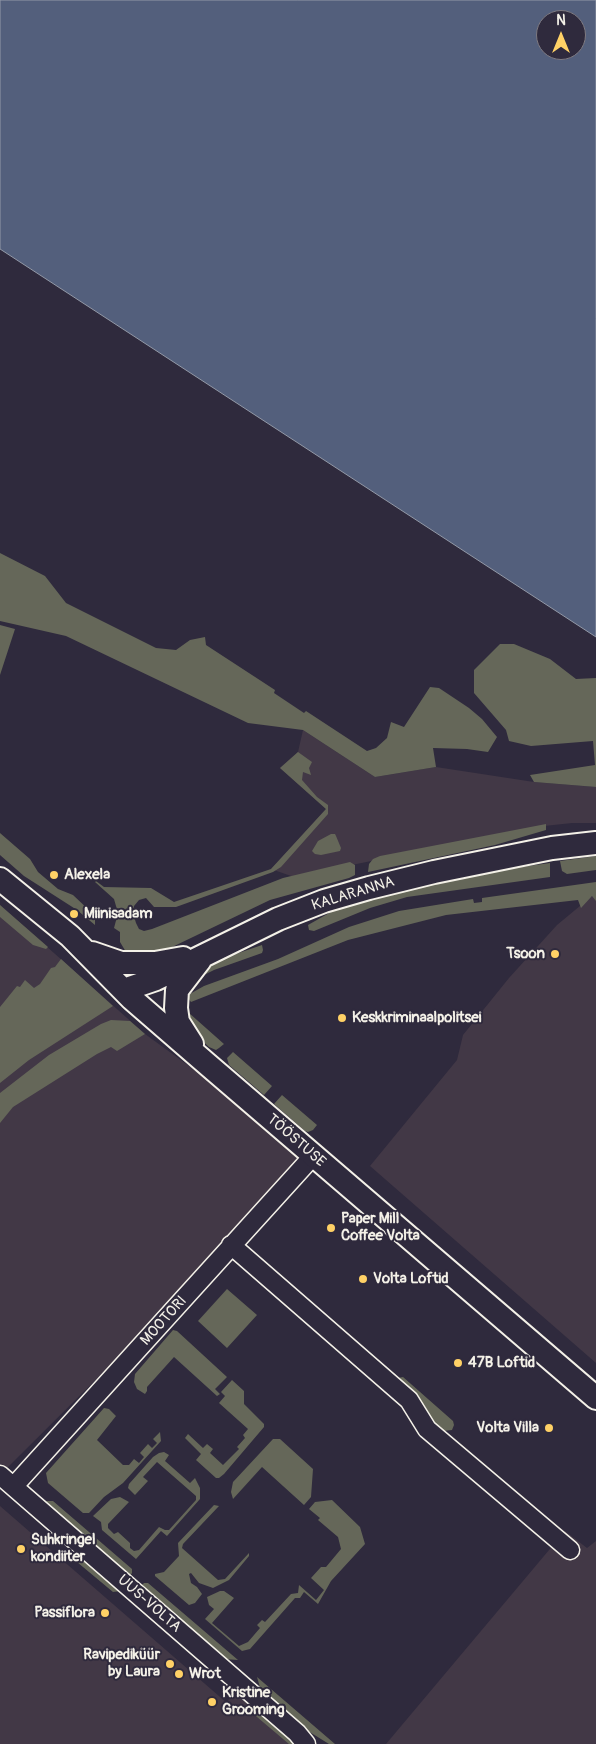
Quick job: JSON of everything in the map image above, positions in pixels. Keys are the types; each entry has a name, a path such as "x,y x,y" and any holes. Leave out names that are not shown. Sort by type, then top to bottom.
{"street":[{"name":"KALARANNA","path":"124,990 156,979 278,919 324,901 434,872 552,848 596,843"},
{"name":"TÖÖSTUSE","path":"0,879 87,952 124,990 207,1064 596,1398"},
{"path":"87,952 120,963 155,963 206,954"},
{"path":"206,954 177,990 176,1008 178,1022 185,1035 207,1064"},
{"name":"MOOTORI","path":"14,1486 313,1156"},
{"path":"231,1246 409,1400 427,1429 570,1550"},
{"name":"UUS-VOLTA","path":"0,1475 301,1738 318,1744"}],"shaded area":[{"path":"303,730 375,777 436,767 534,782 596,787 596,823 572,823 535,827 294,877 271,869 326,809 280,768 298,752"},
{"path":"592,896 596,896 596,1363 370,1166 457,1060 463,1035 509,978 557,925"},
{"path":"0,905 145,1034 313,1156 231,1245 0,1475"},
{"path":"0,1506 227,1703 237,1681 310,1744 0,1744"},
{"path":"565,1531 587,1548 596,1541 596,1744 386,1744"}],"green space":[{"path":"0,553 45,576 66,603 156,648 176,650 190,640 205,637 206,645 275,690 274,693 304,713 306,711 367,751 376,748 387,738 391,722 404,727 430,687 439,688 469,708 482,719 497,737 488,752 433,748 436,767 375,777 303,730 248,723 66,636 0,621"},
{"path":"0,625 15,629 0,675"},
{"path":"500,644 514,644 550,659 576,679 596,678 596,787 534,782 530,775 595,765 593,741 531,746 509,741 506,730 474,693 474,670"},
{"path":"298,752 312,762 309,768 311,775 303,772 302,780 317,797 328,805 328,814 281,867 273,872 176,907 154,907 146,898 139,900 134,906 133,913 136,923 139,929 144,931 152,929 283,878 350,862 355,865 355,875 270,900 168,949 149,953 126,952 120,942 120,932 114,928 118,913 114,899 95,882 104,887 151,888 174,902 271,869 326,809 280,768"},
{"path":"546,824 546,830 495,845 368,872 369,864 373,859 380,856"},
{"path":"0,833 30,859 38,872 58,889 73,895 91,912 95,918 95,925 77,910 24,876 0,855"},
{"path":"331,834 335,834 341,848 340,851 321,855 315,854 312,851 318,841"},
{"path":"596,856 596,870 567,874 562,871 560,861"},
{"path":"550,863 550,877 407,897 370,908 314,931 309,930 308,925 338,908 399,890 506,869"},
{"path":"596,882 596,901 592,896 581,908 578,900 446,915 348,940 191,1002 188,998 188,995 204,986 278,959 349,927 399,911 473,899 474,903 482,902 482,898"},
{"path":"0,905 48,947 46,949 33,945 0,917"},
{"path":"262,945 262,953 214,970 190,982 201,970 221,959"},
{"path":"61,959 113,1006 29,1060 0,1083 0,1007 17,986 20,987 25,980 34,988 40,984 51,968 55,967"},
{"path":"180,1005 224,1044 216,1050 209,1047 194,1033"},
{"path":"111,1020 130,1021 145,1034 117,1051 111,1047 97,1054 13,1107 0,1123 0,1093 49,1055"},
{"path":"233,1052 272,1086 264,1095 229,1065 227,1058"},
{"path":"282,1095 317,1125 313,1130 305,1131 274,1104"},
{"path":"227,1289 257,1315 227,1348 198,1321"},
{"path":"173,1330 177,1331 227,1377 215,1389 220,1394 217,1396 174,1357 147,1387 145,1394 137,1389 134,1382 135,1374"},
{"path":"403,1377 453,1421 452,1430 443,1431 432,1421 397,1380"},
{"path":"232,1380 244,1391 244,1404 264,1424 264,1427 224,1474 216,1478 196,1460 201,1454 185,1438 188,1434 203,1448 207,1444 213,1449 210,1453 223,1465 239,1449 237,1447 245,1438 243,1435 248,1429 219,1403 225,1396 221,1392"},
{"path":"104,1408 109,1409 116,1416 97,1440 123,1465 129,1465 134,1459 139,1463 144,1457 140,1453 148,1444 152,1448 157,1443 153,1439 160,1432 161,1441 123,1483 104,1497 89,1513 83,1513 48,1483 46,1473"},
{"path":"273,1439 280,1439 313,1469 311,1497 304,1505 262,1467 233,1499 231,1492 233,1482"},
{"path":"164,1452 169,1455 165,1461 190,1483 195,1478 200,1488 200,1499 167,1536 161,1531 136,1559 102,1530 101,1522 93,1516 111,1499 120,1497 129,1502 108,1524 108,1528 114,1534 118,1532 130,1543 130,1548 134,1551 139,1550 159,1527 169,1530 196,1500 196,1496 157,1462 143,1477 148,1481 135,1495 128,1488 129,1484 153,1457"},
{"path":"332,1500 360,1527 365,1544 331,1581 318,1604 304,1592 300,1598 295,1598 250,1649 242,1651 205,1619 214,1609 209,1605 207,1597 224,1591 234,1598 212,1623 239,1646 248,1642 260,1628 257,1625 262,1620 265,1622 291,1594 298,1593 299,1585 316,1600 324,1590 311,1578 321,1567 326,1567 341,1549 338,1537 318,1520 320,1518 309,1509 315,1502"},
{"path":"47,1501 53,1501 132,1569 129,1577 44,1504"},
{"path":"214,1505 219,1506 183,1544 182,1548 218,1580 225,1579 249,1553 249,1556 229,1580 213,1588 199,1583 191,1573 189,1574 191,1583 202,1594 195,1603 189,1605 155,1574 164,1572 179,1556 178,1543"},
{"path":"86,1559 121,1591 113,1592 77,1562"},
{"path":"144,1583 148,1583 238,1660 224,1659 141,1586"},
{"path":"257,1677 335,1744 329,1744 308,1731 261,1691"},
{"path":"252,1703 299,1744 289,1744 244,1706"}],"water":[{"path":"0,0 596,0 596,637 0,249"}],"place":[{"name":"Alexela","path":"54,875"},
{"name":"Miinisadam","path":"74,914"},
{"name":"Tsoon","path":"555,954"},
{"name":"Keskkriminaalpolitsei","path":"342,1018"},
{"name":"Paper Mill Coffee Volta","path":"331,1228"},
{"name":"Volta Loftid","path":"363,1279"},
{"name":"47B Loftid","path":"458,1363"},
{"name":"Volta Villa","path":"549,1428"},
{"name":"Suhkringel kondiiter","path":"21,1549"},
{"name":"Passiflora","path":"105,1613"},
{"name":"Ravipediküür by Laura","path":"170,1664"},
{"name":"Wrot","path":"179,1674"},
{"name":"Kristine Grooming","path":"212,1702"}]}
